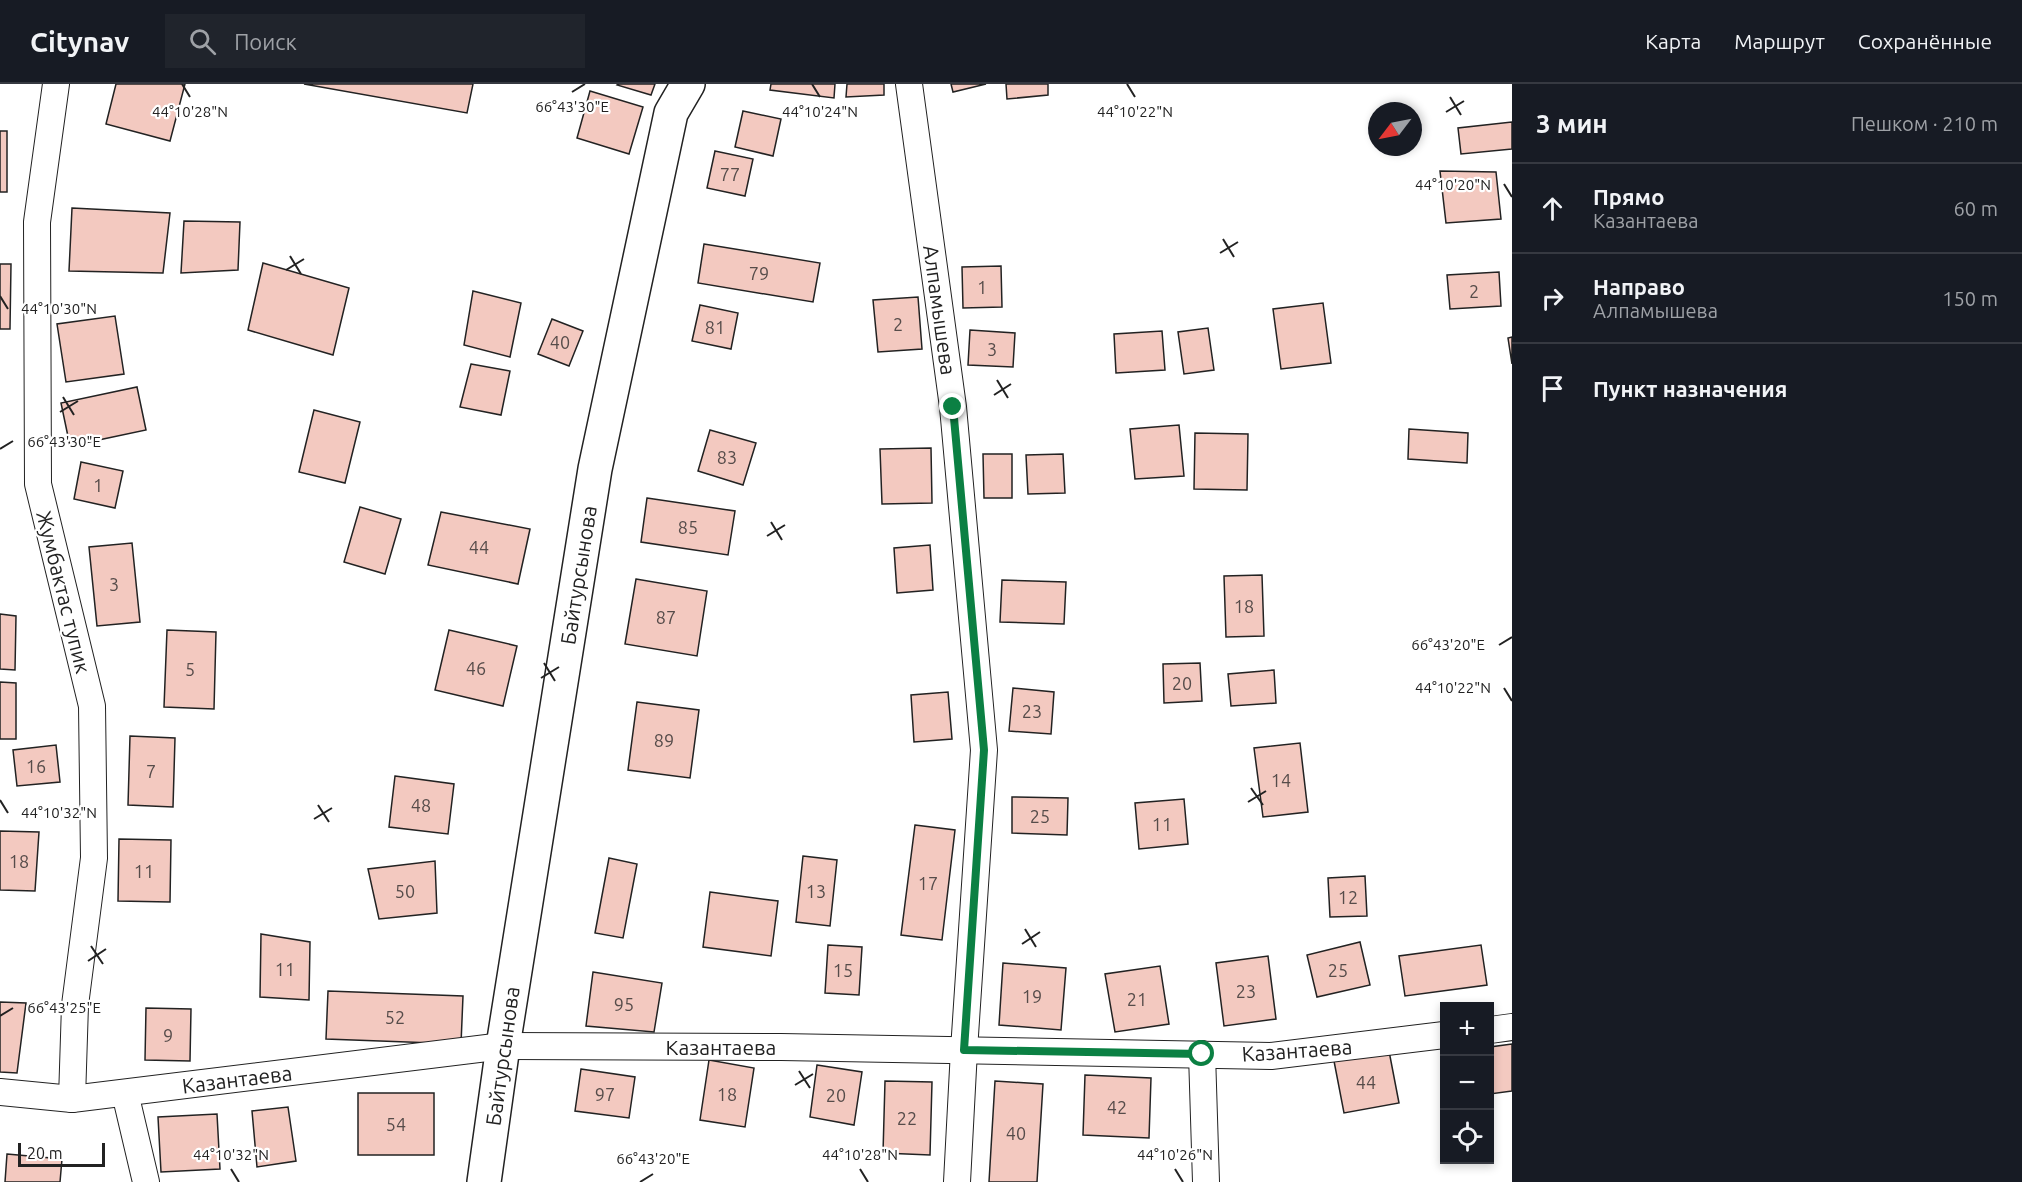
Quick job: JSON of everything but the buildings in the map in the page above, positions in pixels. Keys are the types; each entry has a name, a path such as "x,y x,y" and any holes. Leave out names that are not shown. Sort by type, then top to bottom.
{"main road":[{"name":"Байтурсынова","path":"484,1182 503,1046 595,469 671,113 688,84"}],"street":[{"name":"Жумбактас тупик","path":"56,84 37,222 38,484 92,706 94,858 75,1005 72,1099"},
{"name":"Алпамышева","path":"909,84 953,407 984,750 957,1182"},
{"path":"1494,1029 1512,1027"},
{"name":"Казантаева","path":"0,1092 72,1099 503,1046 781,1047 1271,1056 1440,1035"},
{"path":"1202,1054 1206,1182"},
{"path":"125,1093 146,1182"}],"route":[{"path":"953,407 984,750 964,1050 1202,1054"}]}
